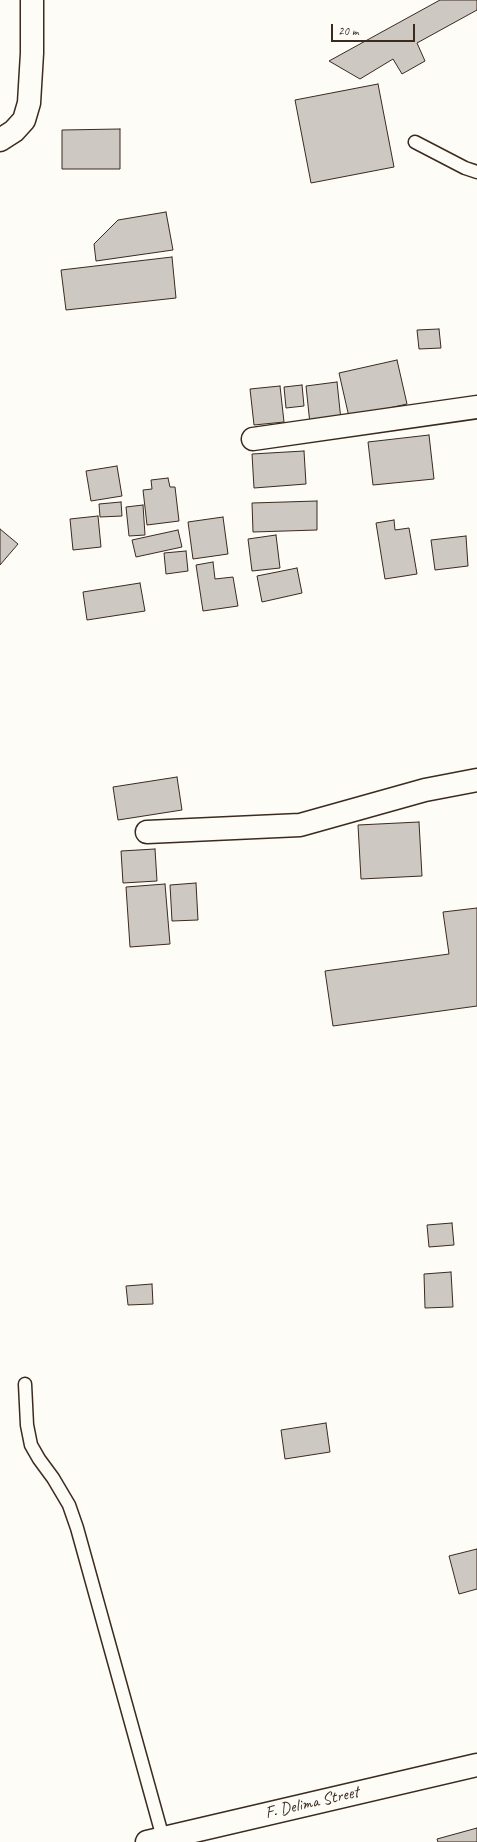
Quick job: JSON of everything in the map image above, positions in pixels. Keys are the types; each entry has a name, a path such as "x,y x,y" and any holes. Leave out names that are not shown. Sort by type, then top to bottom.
{"street":[{"path":"0,140 14,131 24,120 29,102 32,53 32,0"},
{"path":"253,439 477,407"},
{"path":"147,832 300,825 425,790 477,780"},
{"name":"F. Delima Street","path":"157,1841 477,1765"}],"lane":[{"path":"415,142 465,168 477,172"},
{"path":"25,1384 31,1444 38,1459 54,1478 69,1505 77,1528 157,1841"}],"building":[{"path":"440,0 477,0 477,10 417,43 425,61 402,74 393,59 360,79 329,61"},
{"path":"378,84 394,167 311,183 295,100"},
{"path":"120,129 120,169 62,169 62,130"},
{"path":"166,212 173,250 96,261 94,244 118,220"},
{"path":"172,257 176,298 66,310 61,270"},
{"path":"439,329 441,348 419,349 417,330"},
{"path":"397,360 407,404 349,417 339,373"},
{"path":"337,382 341,420 310,424 306,386"},
{"path":"302,385 304,406 286,408 284,387"},
{"path":"280,386 284,422 254,425 250,389"},
{"path":"429,435 434,479 373,485 368,442"},
{"path":"304,451 306,484 254,488 252,454"},
{"path":"117,466 122,496 91,501 86,471"},
{"path":"168,478 170,487 175,487 179,521 147,525 143,490 152,489 151,480"},
{"path":"317,501 317,530 253,532 252,503"},
{"path":"121,502 122,516 100,517 99,504"},
{"path":"143,505 145,535 129,536 126,507"},
{"path":"98,516 101,547 73,550 70,519"},
{"path":"223,517 228,554 193,559 188,522"},
{"path":"394,520 395,530 409,528 417,574 385,579 376,523"},
{"path":"0,529 18,544 0,565"},
{"path":"178,530 182,547 136,557 132,540"},
{"path":"276,535 280,568 252,571 248,539"},
{"path":"466,536 468,566 435,570 431,540"},
{"path":"186,551 188,571 166,574 164,553"},
{"path":"213,562 215,579 233,577 238,606 203,611 196,565"},
{"path":"297,568 302,593 262,602 257,576"},
{"path":"140,583 145,611 87,620 83,592"},
{"path":"177,777 182,810 118,820 113,787"},
{"path":"419,822 422,876 361,879 358,825"},
{"path":"155,849 157,881 123,883 121,851"},
{"path":"196,883 198,920 172,921 170,885"},
{"path":"165,884 170,944 130,947 126,887"},
{"path":"477,908 477,1006 333,1026 325,971 449,954 443,912"},
{"path":"452,1223 454,1245 429,1247 427,1225"},
{"path":"451,1272 453,1307 425,1308 424,1274"},
{"path":"152,1284 153,1304 128,1305 126,1286"},
{"path":"326,1423 330,1452 285,1459 281,1430"},
{"path":"477,1549 477,1589 459,1594 449,1556"},
{"path":"477,1828 477,1842 438,1842 437,1839"}]}
